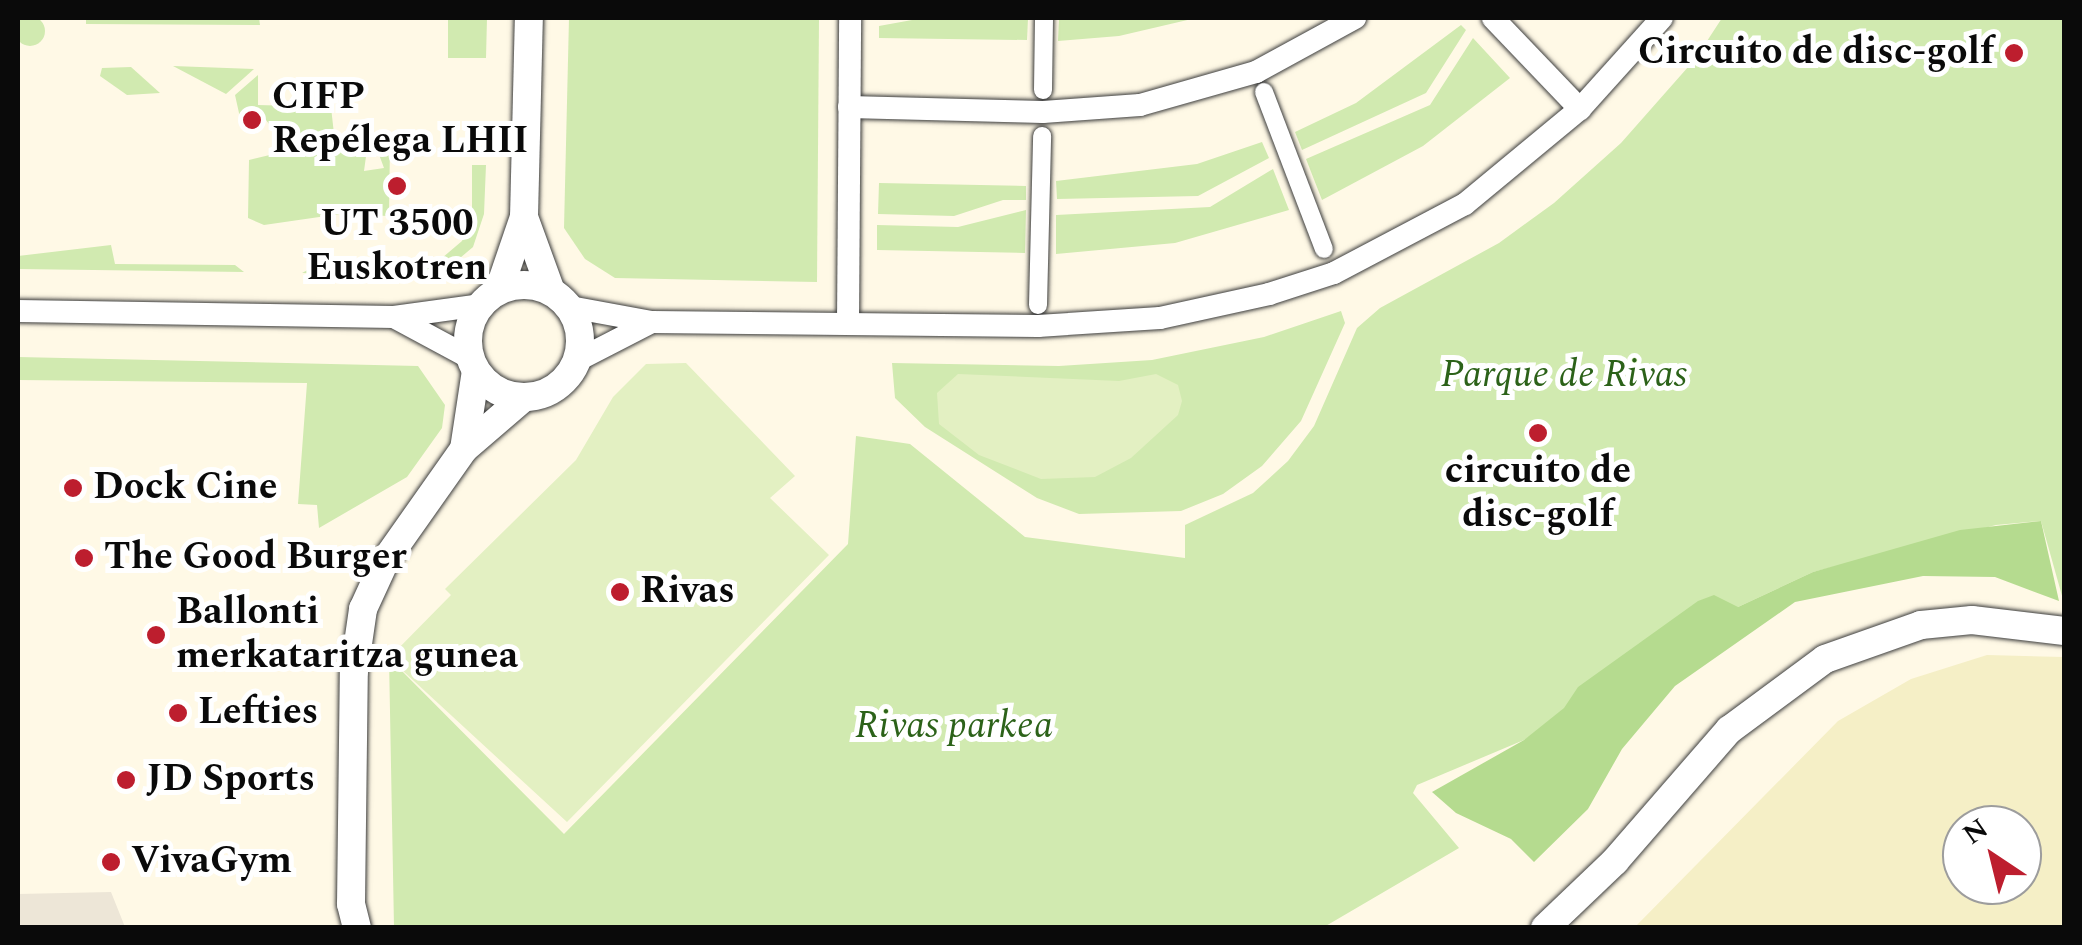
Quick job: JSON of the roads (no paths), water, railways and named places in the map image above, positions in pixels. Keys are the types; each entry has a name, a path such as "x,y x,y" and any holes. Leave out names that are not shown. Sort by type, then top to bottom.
{"street":[{"path":"464,449 473,365 471,321 490,298 524,217 529,18"},
{"path":"848,324 850,18"},
{"path":"1043,90 1044,18"},
{"path":"849,107 1042,112 1140,105 1256,72 1355,18"},
{"path":"1493,18 1580,109"},
{"path":"18,311 394,317 490,298 517,285 652,322 1098,324 1269,294 1334,273 1465,204 1580,109 1662,18"},
{"path":"1264,92 1324,249"},
{"path":"1038,305 1042,136"},
{"path":"524,217 561,299 578,324 578,360"},
{"path":"394,317 473,365 496,391 523,398"},
{"path":"349,920 354,671 363,610 385,561 464,449 523,398 556,388 578,360 652,322"},
{"path":"1546,928 1615,861 1729,730 1825,659 1921,625 1988,621 2064,630"}],"place":[{"name":"Circuito de disc-golf","path":"2014,53"},
{"name":"CIFP Repélega LHII","path":"252,120"},
{"name":"UT 3500 Euskotren","path":"397,186"},
{"name":"circuito de disc-golf","path":"1538,433"},
{"name":"Dock Cine","path":"73,488"},
{"name":"The Good Burger","path":"84,558"},
{"name":"Rivas","path":"620,592"},
{"name":"Ballonti merkataritza gunea","path":"156,635"},
{"name":"Lefties","path":"178,713"},
{"name":"JD Sports","path":"126,780"},
{"name":"VivaGym","path":"111,862"}],"park label":[{"name":"Parque de Rivas","path":"1564,376"},
{"name":"Rivas parkea","path":"954,727"}]}
